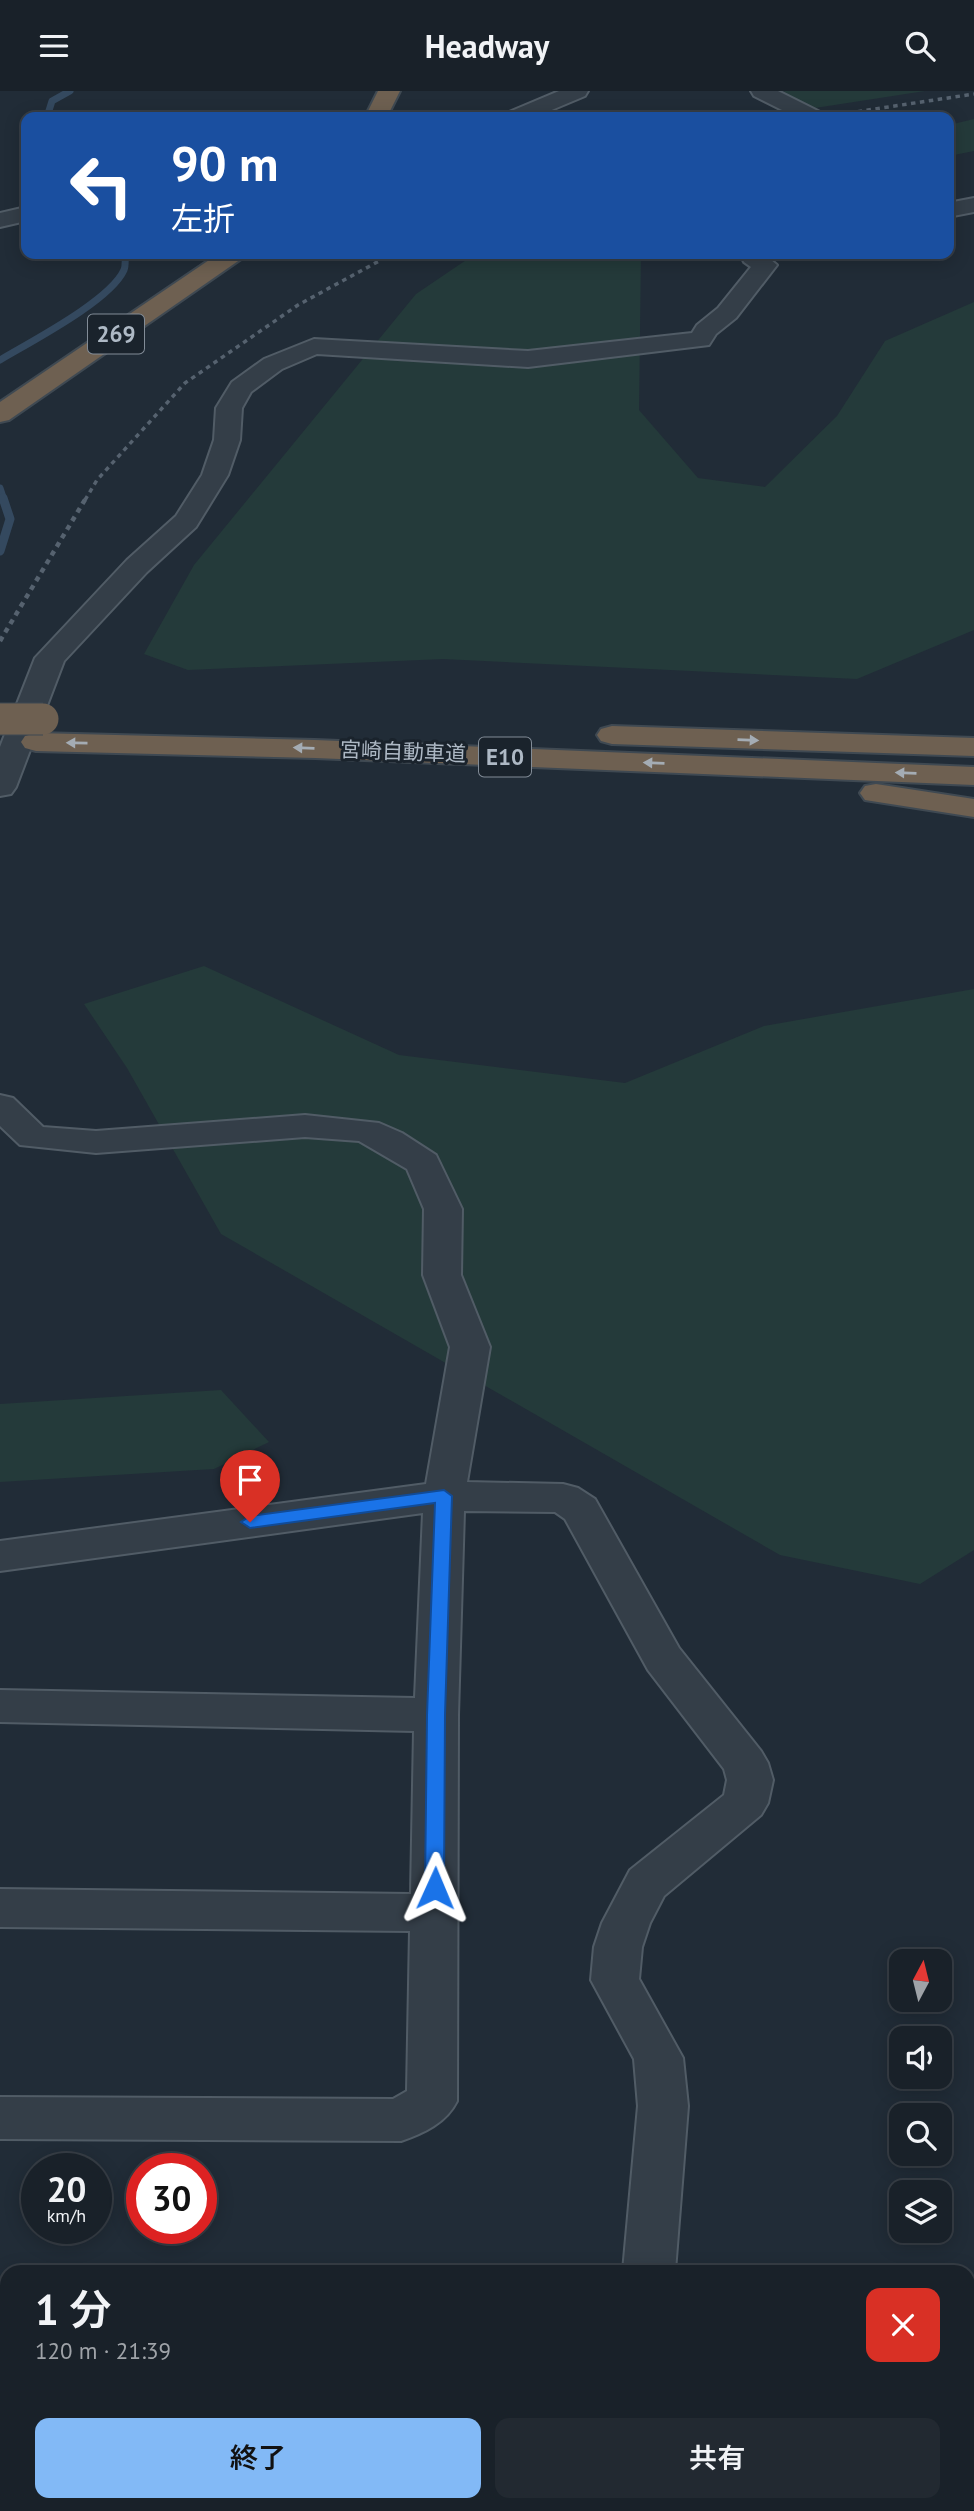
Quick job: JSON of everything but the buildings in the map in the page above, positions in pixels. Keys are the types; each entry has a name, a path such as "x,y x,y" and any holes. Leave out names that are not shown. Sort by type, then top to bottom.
{"highway":[{"path":"378,112 389,91"},
{"name":"269","path":"0,414 226,259"},
{"name":"宮崎自動車道","path":"0,719 39,730 315,749 974,776"},
{"name":"宮崎自動車道","path":"0,741 39,730 974,747"},
{"path":"703,766 974,808"}],"street":[{"path":"529,112 577,91"},
{"path":"767,92 803,112"},
{"path":"954,209 974,205"},
{"path":"0,220 21,215"},
{"path":"0,787 50,658 137,566 186,521 215,475 227,440 229,408 240,387 273,365 314,346 528,359 700,340 706,330 727,313 765,265 755,259"},
{"path":"0,1107 33,1137 96,1142 305,1126 366,1131 389,1141 424,1163 443,1209 442,1275 470,1347 444,1496 436,1715 432,2101 401,2120 0,2118"},
{"path":"0,1556 444,1496 563,1498 580,1510 663,1659 745,1763 750,1780 745,1803 647,1883 626,1923 618,1947 615,1980 658,2058 663,2106 650,2265"},
{"path":"0,1706 436,1715"},
{"path":"0,1909 434,1913"}],"green space":[{"path":"785,91 925,91 815,108 779,94"},
{"path":"974,119 974,151 954,155 954,124"},
{"path":"468,259 641,259 639,410 698,478 765,487 837,416 885,341 974,302 974,630 857,679 443,659 188,670 144,654 194,565 416,294"},
{"path":"204,966 399,1055 625,1083 764,1026 974,989 974,1550 920,1584 780,1555 221,1234 127,1068 84,1004"},
{"path":"221,1390 269,1442 214,1469 0,1482 0,1404"}],"waterway":[{"path":"49,112 52,101 70,91"},
{"path":"0,360 68,320 103,295 124,270 125,259"},
{"path":"0,488 4,500"},
{"path":"0,551 10,519 3,498"}],"railway":[{"path":"855,112 974,94"},
{"path":"85,500 97,480 185,383 298,305 383,259"},
{"path":"0,641 86,498"}],"route":[{"path":"250,1522 444,1496 436,1715 435,1888"}]}
